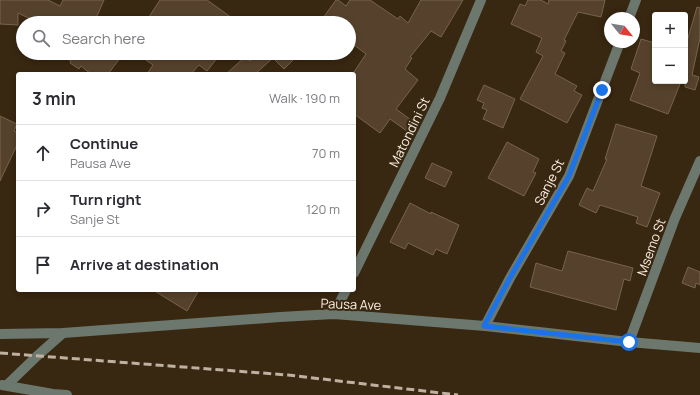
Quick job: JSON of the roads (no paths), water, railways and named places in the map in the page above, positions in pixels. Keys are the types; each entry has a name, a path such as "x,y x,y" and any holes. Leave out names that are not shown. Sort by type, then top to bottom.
{"street":[{"name":"Matondini St","path":"356,269 440,98 481,0"},
{"path":"631,12 636,0"},
{"name":"Sanje St","path":"484,326 569,176 618,48"},
{"name":"Msemo St","path":"629,342 675,218 700,161"},
{"path":"334,314 345,292"},
{"name":"Pausa Ave","path":"0,334 63,333 334,314 484,326 629,342 700,348"},
{"path":"3,385 63,333"},
{"path":"3,385 67,395"}],"railway":[{"path":"0,353 288,375 458,395"}]}
